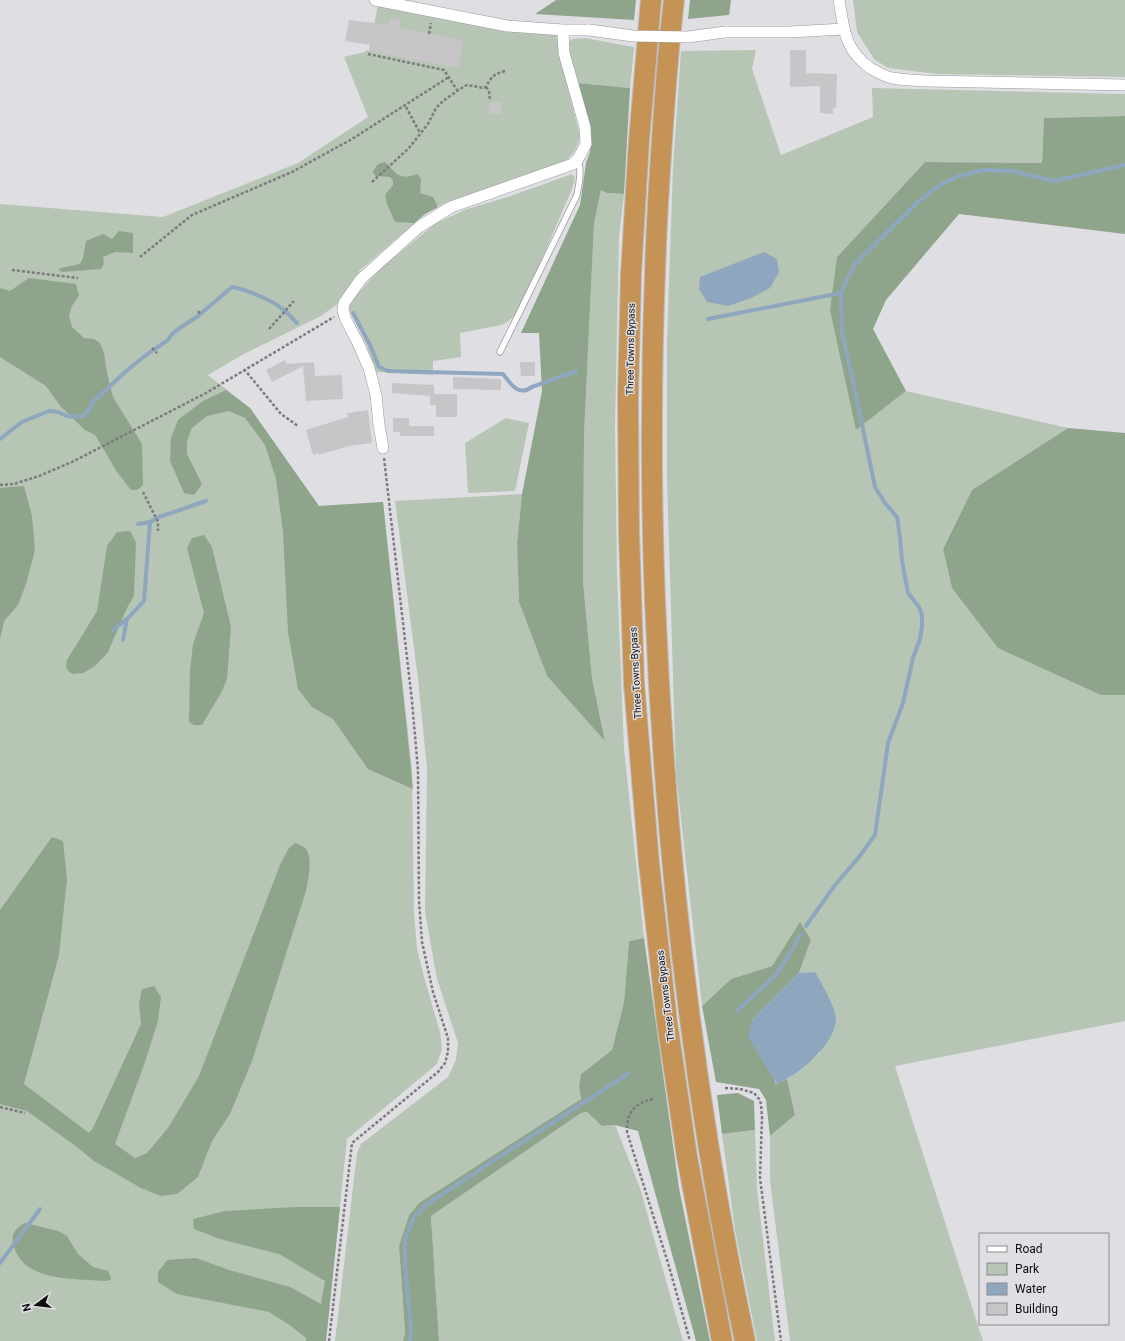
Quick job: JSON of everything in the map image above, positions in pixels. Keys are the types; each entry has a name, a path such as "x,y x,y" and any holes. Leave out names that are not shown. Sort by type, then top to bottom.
{"highway":[{"name":"Three Towns Bypass","path":"651,0 638,149 631,274 629,532 634,684 649,863 667,1022 688,1156 722,1341"},
{"path":"674,0 661,140 654,273 651,392 652,531 658,684 672,860 690,1017 710,1152 733,1284 745,1341"}],"street":[{"path":"375,0 507,26 563,30 589,30 633,36 688,37 725,32 790,32 844,28"},
{"path":"839,0 848,43 856,56 873,70 884,76 926,81 1125,85"},
{"path":"384,448 378,425 376,395 369,368 343,311 344,303 362,279 419,227 451,207 573,164 578,159 586,144 585,127 564,53 563,30"}],"lane":[{"path":"500,352 577,195 580,178 580,165 578,159"}],"path":[{"path":"368,54 444,70 457,90"},
{"path":"486,87 489,80 505,71"},
{"path":"140,257 192,215 292,172 352,139 449,78"},
{"path":"372,182 408,148 440,105 457,90 467,85 484,88 486,87"},
{"path":"486,87 489,91 490,100"},
{"path":"406,107 420,133"},
{"path":"12,270 78,278"},
{"path":"269,328 293,302"},
{"path":"0,485 14,484 39,476 72,462 206,393 343,311"},
{"path":"198,312 201,315"},
{"path":"152,348 157,353"},
{"path":"244,369 281,414 298,426"},
{"path":"329,1341 352,1143 438,1072 445,1062 448,1052 448,1038 433,992 422,942 419,901 418,770 384,448"},
{"path":"143,492 158,522 158,531"},
{"path":"725,1088 740,1089 754,1093 761,1104 760,1178 781,1341"},
{"path":"653,1099 645,1101 631,1111 627,1120 627,1132 668,1263 690,1341"},
{"path":"0,1107 25,1113"}],"green space":[{"path":"556,0 636,0 634,20 535,14"},
{"path":"690,0 731,0 729,15 688,19"},
{"path":"853,0 1125,0 1125,77 936,74 888,68 874,59 857,32"},
{"path":"378,5 514,32 556,35 580,136 575,149 567,160 443,204 425,214 360,270 340,302 321,316 242,355 208,375 250,408 319,506 383,502 412,769 414,912 417,949 440,1032 442,1049 437,1064 347,1139 326,1341 0,1341 0,204 163,217 298,163 368,117 344,57 365,52 366,50 369,51"},
{"path":"585,38 634,47 630,88 577,83 567,45 572,39"},
{"path":"756,50 752,69 781,155 873,117 872,88 1125,94 1125,116 1044,118 1042,163 925,162 837,257 856,430 906,391 1068,428 972,490 943,549 952,588 1101,695 1125,695 1125,1021 895,1066 983,1341 790,1341 770,1180 770,1136 795,1115 787,1079 820,1053 815,972 799,973 811,940 800,923 772,966 731,979 702,1006 676,774 667,480 667,340 673,168 681,51"},
{"path":"577,83 630,88 624,194 607,193 601,190 594,224 584,436 583,581 592,678 605,741 547,676 519,602 517,544 522,494 542,391 539,333 521,333 580,205 586,163 590,152 590,135"},
{"path":"1125,116 1125,234 959,214 886,300 873,329 906,391 856,430 830,310 837,257 925,162 1042,163 1044,118"},
{"path":"385,162 398,175 406,177 417,174 421,179 420,193 433,197 438,207 425,214 414,223 395,222 387,204 385,195 393,185 393,181 390,177 376,176 373,173 377,165"},
{"path":"572,174 575,178 572,189 541,261 514,316 506,323 501,325 460,333 461,357 433,361 433,375 376,372 367,346 349,306 351,301 381,268 436,223 467,209 511,196"},
{"path":"601,190 607,193 624,194 619,237 615,425 617,574 624,749 644,938 629,941 624,1002 612,1050 581,1074 579,1086 581,1099 419,1203 409,1215 399,1246 405,1332 403,1341 335,1341 357,1153 361,1144 448,1077 456,1060 458,1043 437,979 425,912 427,769 418,679 395,501 522,494 517,544 519,602 547,676 605,740 592,678 583,581 584,436 594,224"},
{"path":"119,231 133,233 133,253 115,252 103,257 104,263 101,269 62,272 58,269 80,264 86,241 103,234 112,239"},
{"path":"29,278 76,284 79,295 72,306 69,315 72,327 84,338 94,339 100,343 104,353 113,397 142,444 143,485 137,490 131,490 117,472 95,435 85,430 61,407 46,386 0,357 0,288 10,291"},
{"path":"226,390 250,408 319,506 383,502 413,789 368,769 333,719 312,707 298,689 288,632 283,532 276,479 265,445 245,418 229,411 207,416 192,428 187,441 187,454 202,484 194,495 184,493 170,461 171,438 178,420 203,401"},
{"path":"506,418 529,423 515,491 468,493 465,443"},
{"path":"1068,428 1125,433 1125,695 1101,695 998,648 952,588 943,549 972,490"},
{"path":"24,486 32,516 35,550 26,584 18,605 4,621 0,639 0,488"},
{"path":"130,531 136,542 134,596 127,608 108,652 95,666 83,673 73,674 69,672 67,668 67,660 97,611 107,546 117,532"},
{"path":"204,535 212,547 231,627 227,679 221,693 202,725 194,725 189,722 190,670 193,644 204,613 187,548 192,538"},
{"path":"52,837 63,841 67,879 59,955 24,1084 89,1133 93,1128 141,1024 139,1003 142,989 154,986 161,997 158,1021 145,1062 115,1144 135,1158 147,1153 168,1128 199,1076 280,865 289,848 295,843 298,844 304,847 309,856 310,868 306,891 252,1061 230,1114 212,1141 198,1177 177,1194 161,1196 141,1188 94,1161 27,1111 0,1104 0,910"},
{"path":"800,922 811,940 799,973 752,1020 776,1084 787,1079 795,1115 770,1136 766,1100 759,1089 716,1082 702,1006 731,979 772,966"},
{"path":"644,938 679,1188 710,1341 696,1341 638,1131 615,1125 602,1126 587,1112 581,1113 431,1216 439,1341 403,1341 405,1332 399,1246 409,1215 419,1203 581,1099 579,1086 581,1074 612,1050 624,1002 629,941"},
{"path":"738,1093 754,1101 755,1130 722,1134 717,1095"},
{"path":"588,1112 602,1126 615,1125 640,1188 683,1341 439,1341 431,1216 581,1113"},
{"path":"755,1130 757,1189 775,1341 757,1341 735,1230 722,1134"},
{"path":"296,1207 340,1207 326,1341 306,1341 306,1338 291,1326 269,1312 177,1294 158,1282 158,1272 167,1260 196,1258 229,1270 290,1287 321,1304 325,1281 279,1254 220,1239 194,1229 193,1219 225,1211"},
{"path":"25,1223 58,1231 67,1236 78,1254 93,1267 108,1271 111,1280 105,1281 50,1276 37,1272 26,1265 18,1255 13,1242 15,1231 19,1226"}],"water":[{"path":"764,252 777,259 779,272 770,288 751,298 728,306 707,302 699,289 700,277"},
{"path":"815,972 836,1015 834,1030 829,1040 814,1058 805,1066 777,1084 748,1037 752,1020 799,973"}],"building":[{"path":"390,18 400,20 399,28 463,40 458,68 369,51 370,45 345,41 349,20 389,25"},
{"path":"790,50 806,50 806,73 837,74 836,108 833,108 833,114 820,113 820,86 790,87"},
{"path":"489,102 501,102 501,114 489,114"},
{"path":"285,360 287,364 314,362 315,376 342,375 343,399 306,401 303,366 272,382 266,370"},
{"path":"520,362 535,362 535,376 521,376"},
{"path":"453,377 501,379 501,390 453,389"},
{"path":"392,383 434,385 434,394 457,394 457,417 436,417 436,405 430,405 430,396 392,393"},
{"path":"368,410 372,443 349,446 319,455 319,453 313,455 306,430 348,417 347,413"},
{"path":"393,418 409,418 409,426 434,426 434,436 400,436 400,432 393,432"}],"waterway":[{"path":"806,926 835,885 859,857 875,835 888,743 903,703 922,626 922,615 919,607 908,593 902,561 897,517 885,503 875,487 842,332 841,293 854,265 919,201 940,185 958,176 983,170 1012,171 1054,181 1125,165"},
{"path":"0,439 22,422 49,411 58,412 67,416 83,416 93,402 124,373 146,355 168,340 172,334 198,316 232,287 265,298 285,311 297,323"},
{"path":"708,319 841,293"},
{"path":"353,313 370,345 379,367 388,371 503,374 515,388 523,391 576,371"},
{"path":"138,524 150,522 159,517 206,501"},
{"path":"113,630 127,619 144,601 150,522"},
{"path":"123,640 127,619"},
{"path":"738,1010 775,976 801,934"},
{"path":"410,1341 411,1328 405,1266 405,1239 414,1217 427,1204 629,1073"},
{"path":"0,1263 40,1209"}]}
